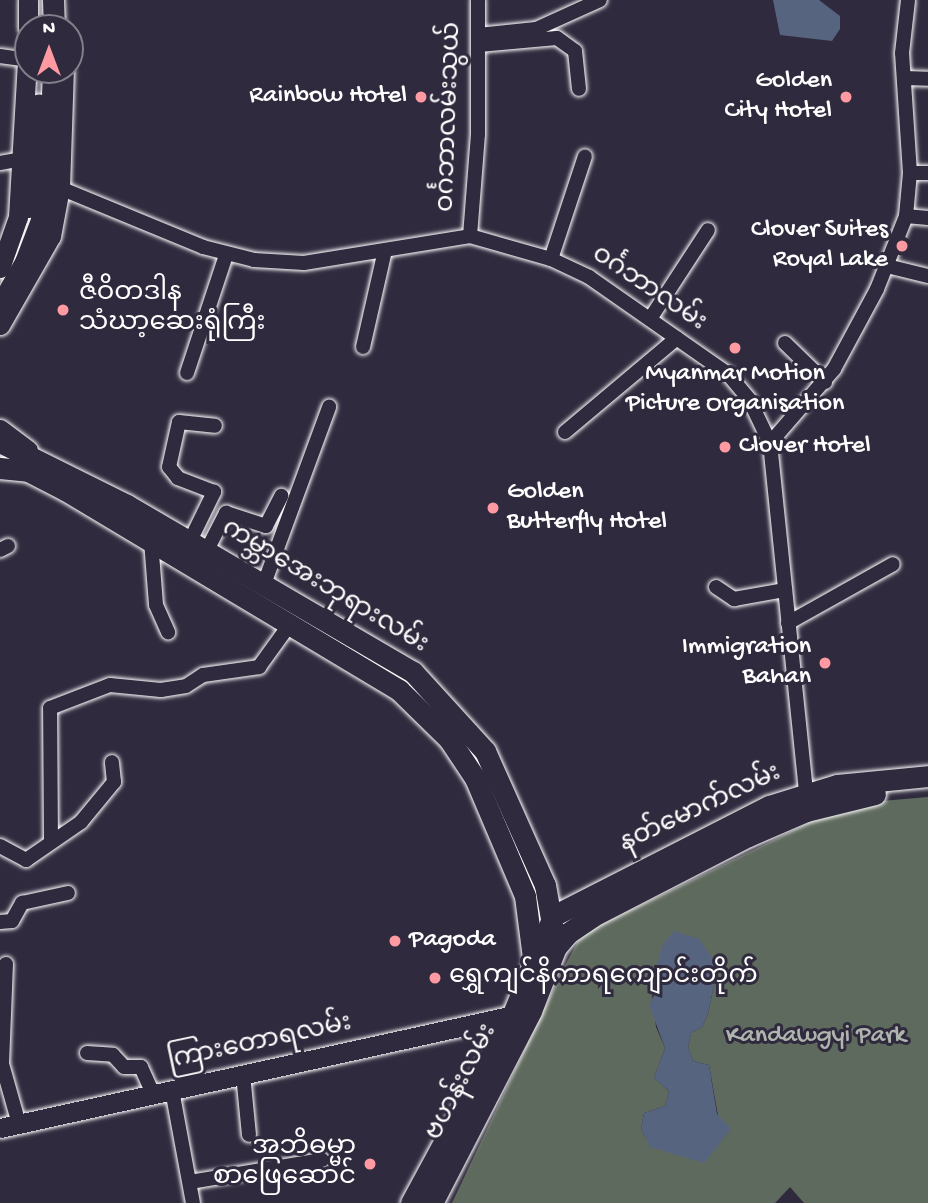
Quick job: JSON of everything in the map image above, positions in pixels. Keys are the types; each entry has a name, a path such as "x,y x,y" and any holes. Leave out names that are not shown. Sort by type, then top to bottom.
{"main road":[{"path":"0,268 18,217 26,84"},
{"path":"0,284 22,242 29,208 39,84"},
{"path":"0,306 25,262 41,220 50,154 52,84"},
{"path":"0,325 51,236 60,188 64,84"},
{"path":"0,429 13,468"},
{"name":"ကမ္ဘာအေးဘုရားလမ်း","path":"0,442 13,468 150,541 198,554 290,624 400,690 449,739 475,778 525,896 533,958"},
{"name":"ကမ္ဘာအေးဘုရားလမ်း","path":"13,468 264,584 413,672 450,709 485,751 545,884 553,916 556,947"},
{"name":"နတ်မောက်လမ်း","path":"556,947 587,906 807,801 928,776"},
{"name":"နတ်မောက်လမ်း","path":"807,801 928,789"},
{"path":"545,884 587,906"},
{"path":"525,896 553,916"},
{"path":"533,958 553,916 587,906"},
{"name":"ဗဟန်းလမ်း","path":"411,1203 556,947"},
{"name":"ဗဟန်းလမ်း","path":"432,1203 521,1013 533,958"},
{"name":"ကြားတောရလမ်း","path":"9,1126 521,1013"}],"street":[{"name":"ဝင်္ဂဘာလမ်းသွယ်","path":"470,236 479,40 478,0"},
{"path":"479,40 536,29 600,0"},
{"path":"770,443 825,382 887,265 906,216 910,173 903,26 908,0"},
{"path":"479,40 557,38 575,51 579,89"},
{"path":"905,78 928,79"},
{"path":"551,259 585,156"},
{"path":"0,163 22,159"},
{"path":"910,173 928,173"},
{"name":"ဝင်္ဂဘာလမ်း","path":"60,188 226,255 304,263 470,236 551,259 589,277 728,374 750,398 770,443 807,801"},
{"path":"906,216 928,218"},
{"path":"650,319 708,230"},
{"path":"363,346 385,250"},
{"path":"187,373 226,255"},
{"path":"887,265 928,276"},
{"path":"565,432 677,338"},
{"path":"785,344 825,382"},
{"path":"264,584 329,407"},
{"path":"198,554 214,492 178,478 169,467 180,422 215,426"},
{"path":"198,554 226,513 266,526 281,496"},
{"path":"150,541 156,605 168,632"},
{"path":"788,622 893,564"},
{"path":"716,587 734,599 785,590"},
{"path":"51,840 50,708 110,685 161,690 186,686 202,675 259,667 290,624"},
{"path":"0,846 26,860 51,840 81,822 113,785 112,762"},
{"path":"0,922 12,921 22,903 68,893"},
{"path":"6,964 2,1054 9,1126"},
{"path":"87,1053 113,1055 124,1067 141,1067 163,1092 190,1182 193,1203"},
{"path":"243,1074 249,1135"},
{"path":"190,1182 322,1160"}],"green space":[{"name":"Kandawgyi Park","path":"928,797 928,1203 804,1203 790,1187 775,1203 452,1203 578,941 592,929 847,804","holes":["657,965 718,966 708,1014 702,1027 691,1033 688,1047 693,1061 709,1065 719,1121 670,1149 650,1146 641,1129 644,1113 665,1106 669,1091 654,1078 665,1048 656,1027 652,996 661,982"]}],"water":[{"path":"773,0 819,0 840,16 840,29 832,41 780,35"},
{"path":"674,931 699,939 718,966 708,1014 702,1027 691,1033 688,1047 693,1061 709,1065 717,1114 731,1129 704,1163 650,1147 641,1129 644,1113 665,1106 669,1091 654,1078 665,1048 649,1005 661,982 657,965 662,946"}],"place":[{"name":"Rainbow Hotel","path":"421,97"},
{"name":"Golden City Hotel","path":"846,97"},
{"name":"Clover Suites Royal Lake","path":"902,246"},
{"name":"ဇီဝိတဒါန သံဃာ့ဆေးရုံကြီး","path":"63,310"},
{"name":"Myanmar Motion Picture Organisation","path":"735,348"},
{"name":"Clover Hotel","path":"725,447"},
{"name":"Golden Butterfly Hotel","path":"493,508"},
{"name":"Immigration Bahan","path":"825,663"},
{"name":"Pagoda","path":"395,941"},
{"name":"ရွှေကျင်နိကာရကျောင်းတိုက်","path":"435,978"},
{"name":"အဘိဓမ္မာ စာဖြေဆောင်","path":"370,1164"}]}
